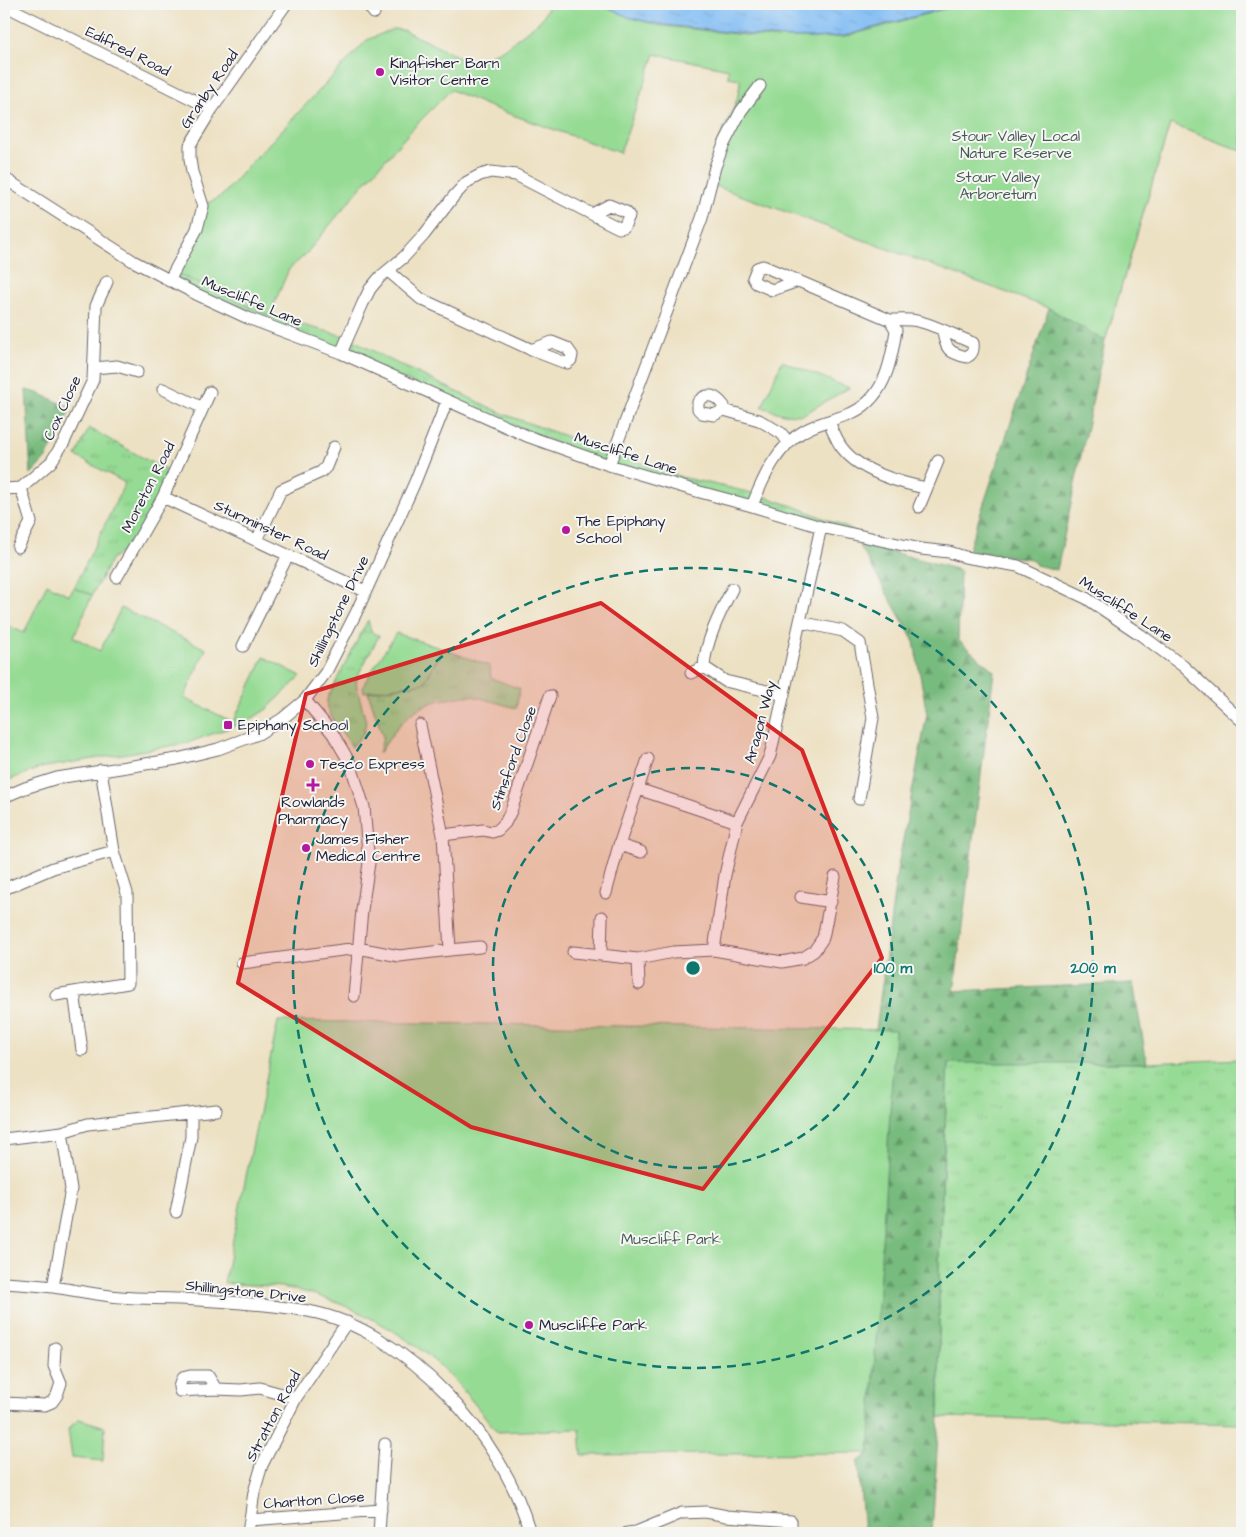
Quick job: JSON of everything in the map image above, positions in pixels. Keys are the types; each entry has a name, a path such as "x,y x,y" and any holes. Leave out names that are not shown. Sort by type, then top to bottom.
{"street":[{"name":"Granby Road","path":"169,281 197,229 203,206 192,172 190,145 212,109 286,4"},
{"name":"Edifred Road","path":"4,5 212,109"},
{"path":"609,465 702,218 715,167 723,146 740,111 751,100 760,86"},
{"path":"341,353 370,290 380,277 404,257 424,235 467,182 491,172 516,175 592,214"},
{"name":"Muscliffe Lane","path":"4,178 133,261 169,281 248,318 341,353 527,436 609,465 821,527 921,549 949,552 965,557 1018,566 1057,583 1086,598 1183,666 1242,721"},
{"path":"390,269 394,275 421,299 531,350"},
{"path":"798,281 890,320 907,319 920,321 943,331"},
{"name":"Cox Close","path":"22,488 51,462 64,442 93,380 96,306 107,282"},
{"path":"752,506 768,469 789,443 802,431 850,414 864,406 876,395 891,360 896,330 890,320"},
{"name":"Cox Close","path":"94,368 117,366 137,372"},
{"path":"163,389 203,408"},
{"name":"Moreton Road","path":"117,577 164,497 210,392"},
{"name":"Shillingstone Drive","path":"4,797 57,778 177,759 218,749 258,734 305,700 326,672 365,591 415,482 447,401"},
{"path":"724,410 759,420 782,433 789,443"},
{"path":"829,421 843,450 854,460 870,469 900,481 926,488"},
{"path":"257,540 281,490 321,472 326,467 334,447"},
{"path":"919,507 938,461"},
{"path":"4,489 22,488 31,522 18,547"},
{"name":"Sturminster Road","path":"164,497 365,591"},
{"name":"Aragon Way","path":"714,950 723,884 737,822 770,756 821,527"},
{"path":"243,646 288,555"},
{"path":"704,667 704,657 720,611 732,589"},
{"path":"800,622 843,631 860,643 873,718 859,799"},
{"path":"691,673 704,667"},
{"path":"704,667 725,681 784,694"},
{"name":"Stinsford Close","path":"443,835 483,830 492,832 498,830 505,823 511,811 550,696"},
{"path":"305,700 333,734 350,763 364,807 369,863 362,910 354,996"},
{"path":"420,725 443,835 450,950"},
{"path":"606,893 619,845 648,759"},
{"path":"56,995 128,983 126,893 114,851 101,770"},
{"path":"638,789 737,822"},
{"path":"619,845 642,852"},
{"path":"4,889 52,868 114,851"},
{"path":"574,952 638,958 673,952 714,950 782,962 803,958 814,951 824,938 835,877"},
{"path":"801,897 831,902"},
{"path":"602,917 602,955"},
{"path":"242,963 358,948 400,956 480,946"},
{"path":"638,958 639,984"},
{"path":"74,992 82,1050"},
{"path":"4,1139 62,1132 88,1124 216,1110"},
{"path":"176,1212 191,1137 192,1113"},
{"path":"52,1287 71,1189 62,1132"},
{"name":"Shillingstone Drive","path":"4,1283 52,1287 120,1297 263,1305 309,1311 347,1322 396,1350 432,1378 454,1401 492,1451 513,1488 530,1533"},
{"name":"Stratton Road","path":"248,1533 254,1492 262,1465 296,1398 347,1322"},
{"path":"4,1403 44,1405 52,1402 61,1383 54,1366 55,1348"},
{"path":"216,1389 241,1390 260,1388 296,1398"},
{"name":"Charlton Close","path":"380,1533 385,1444"},
{"name":"Charlton Close","path":"250,1520 381,1510"},
{"path":"627,1533 636,1532 682,1512 706,1512 727,1516 791,1515 791,1533"}],"highlighted area":[{"path":"601,603 802,750 882,958 703,1189 471,1127 238,983 306,694"}],"green space":[{"name":"Stour Valley Local Nature Reserve","path":"550,4 601,4 628,17 657,25 771,38 813,38 844,37 962,4 1227,4 1242,8 1242,151 1170,124 1105,341 1049,308 707,183 715,150 738,97 740,79 728,77 729,69 655,54 620,153 493,108 451,90 417,124 362,186 305,255 289,269 275,302 272,317 174,272 203,206 223,195 244,170 367,40 393,29 403,30 465,60 480,59 501,51 541,20"},
{"path":"1170,123 1105,341 1057,570 1036,565 1031,559 968,551 1049,308 1070,320"},
{"path":"174,272 272,317 348,337 392,361 506,415 681,477 757,494 799,508 874,539 609,465 169,281"},
{"path":"782,361 849,388 802,415 783,414 762,407"},
{"path":"26,390 38,393 71,408 46,458 31,474"},
{"path":"89,428 171,473 134,545 112,558 92,595 74,588 125,483 76,456"},
{"path":"858,543 960,570 958,640 994,671 954,991 1133,983 1147,1063 948,1063 939,1258 939,1417 932,1533 864,1533 858,1462 869,1453 895,1031 876,1030 897,871 927,714 914,641"},
{"path":"47,584 69,595 74,588 92,595 74,637 100,651 121,608 206,649 184,698 233,722 264,657 301,676 267,709 248,721 187,743 40,768 4,782 4,624 24,633"},
{"path":"368,620 371,632 379,636 358,675 356,684 366,722 364,732 352,747 332,718 327,705 327,699"},
{"path":"396,633 443,649 424,683 364,692 365,682"},
{"path":"443,649 490,666 491,678 520,689 516,708 471,696 435,702 415,711 399,725 379,754 383,737 368,692 424,683"},
{"name":"Muscliff Park","path":"278,1021 895,1030 869,1453 582,1455 580,1429 497,1432 477,1406 440,1366 406,1339 366,1316 302,1291 281,1287 224,1283"},
{"path":"1242,1059 1242,1424 939,1417 939,1258 948,1062 1147,1063"},
{"path":"79,1419 105,1427 103,1461 72,1458 68,1429"}],"water":[{"path":"602,4 960,4 844,36 812,38 771,37 657,24 628,17"}],"place":[{"name":"Kingfisher Barn Visitor Centre","path":"380,72"},
{"name":"The Epiphany School","path":"566,530"},
{"name":"Epiphany School","path":"228,725"},
{"name":"Tesco Express","path":"310,764"},
{"name":"Rowlands Pharmacy","path":"313,785"},
{"name":"James Fisher Medical Centre","path":"306,848"},
{"name":"Muscliffe Park","path":"529,1325"}],"park label":[{"name":"Stour Valley Arboretum","path":"998,186"}]}
